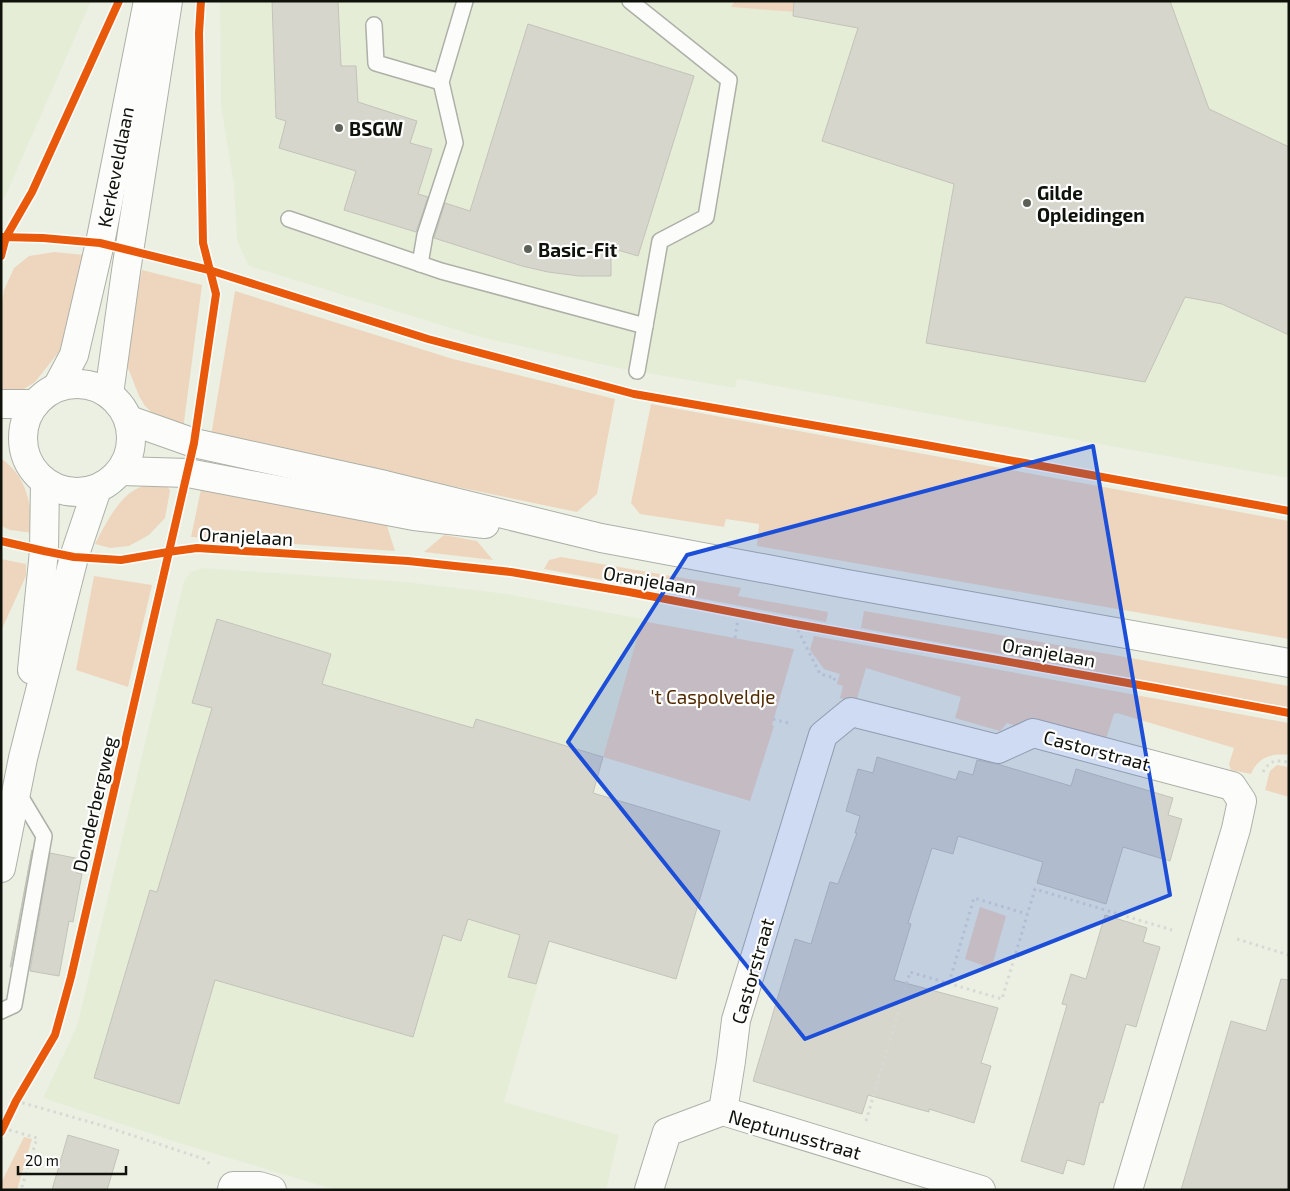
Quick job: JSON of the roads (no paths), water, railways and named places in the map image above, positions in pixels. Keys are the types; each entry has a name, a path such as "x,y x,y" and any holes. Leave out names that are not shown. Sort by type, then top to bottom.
{"street":[{"name":"Kerkeveldlaan","path":"58,388 74,355 100,243 148,1"},
{"name":"Kerkeveldlaan","path":"109,394 168,1"},
{"path":"75,384 93,386 109,394 121,406 128,420 132,438 128,455 121,471 97,489 80,492 62,490 46,482 13,450 23,436 26,419 35,404 45,394 58,388 75,384"},
{"path":"1,404 35,404"},
{"name":"Oranjelaan","path":"128,420 194,443 384,485 602,538 1289,664"},
{"name":"Oranjelaan","path":"121,471 188,473 414,516 602,538"},
{"path":"22,758 44,551 46,482"},
{"path":"1,868 22,758 74,557 97,489"},
{"name":"Castorstraat","path":"723,1111 736,1020 823,735 852,712 998,749 1033,733 1232,786 1242,801 1236,829 1128,1190"},
{"name":"Neptunusstraat","path":"649,1190 667,1132 723,1111 981,1190"},
{"path":"232,1188 259,1186 272,1190"}],"lane":[{"path":"420,264 425,235 455,143 441,82 465,1"},
{"path":"630,1 729,80 706,217 660,242 637,371"},
{"path":"374,25 376,63 441,82"},
{"path":"289,219 420,264 645,326"},
{"path":"1,1011 14,1006 44,836 16,790"}],"place":[{"name":"BSGW","path":"339,128"},
{"name":"Gilde Opleidingen","path":"1027,203"},
{"name":"Basic-Fit","path":"528,249"}],"park label":[{"name":"'t Caspolveldje","path":"713,696"}]}
